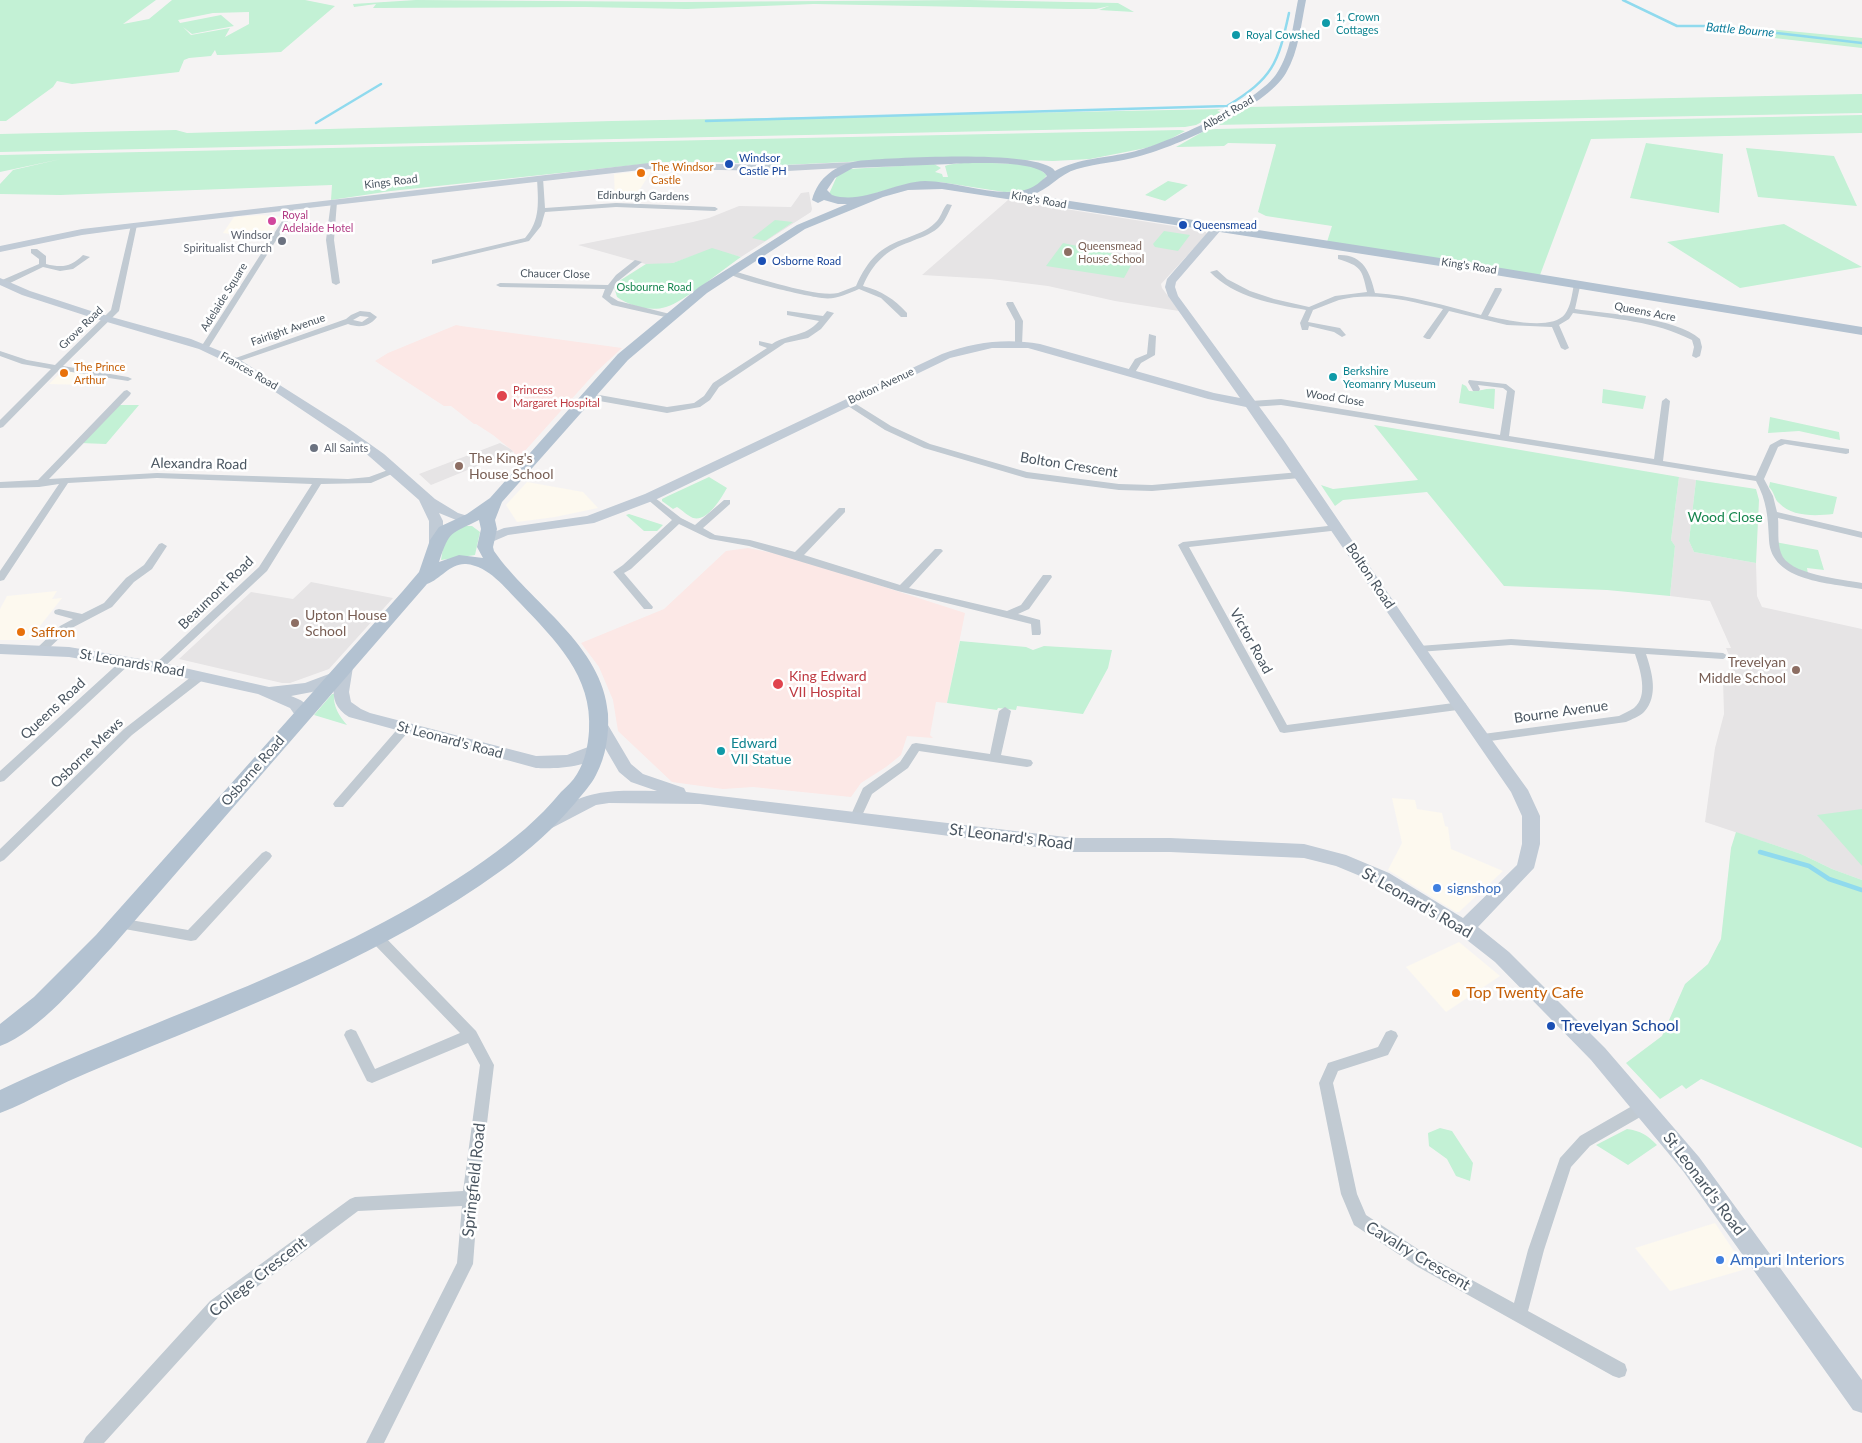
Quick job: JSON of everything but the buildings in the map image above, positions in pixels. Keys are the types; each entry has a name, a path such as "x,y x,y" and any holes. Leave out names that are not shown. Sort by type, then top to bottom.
{"main road":[{"name":"Albert Road","path":"1004,194 1026,193 1038,190 1063,170 1147,152 1178,140 1239,108 1267,89 1282,73 1287,64 1302,0"},
{"name":"Albert Road","path":"855,165 928,162 1095,162"},
{"path":"1017,162 1049,170 1051,180"},
{"path":"855,165 839,171 822,188 826,196 840,201 878,196 907,186 935,184 1004,194"},
{"name":"King's Road","path":"1051,180 1052,195 1074,207"},
{"name":"Osborne Road","path":"487,532 488,517 495,502 624,357 703,290 800,227 814,214 818,207 822,188"},
{"name":"King's Road","path":"1004,194 1074,207 1578,284 1862,331"},
{"name":"Osborne Road","path":"800,227 878,196"},
{"name":"Frances Road","path":"1,282 107,319"},
{"name":"Osborne Road","path":"0,1036 12,1029 57,991 342,671 421,581 430,567 436,547 445,530 466,520 495,502"},
{"path":"0,1102 62,1071 301,974 377,938 446,898 519,847 541,828 586,776 596,750 599,724 595,694 584,667 573,650 509,580 486,551 487,532 466,520"},
{"path":"421,581 449,563 468,560 487,565 509,580"},
{"name":"St Leonard's Road","path":"1465,928 1502,957 1552,1006 1598,1054 1644,1107 1691,1164 1862,1400"}],"street":[{"name":"Kings Road","path":"0,249 82,232 134,225 649,166 788,168 855,165"},
{"name":"Kings Road","path":"788,168 819,174 823,178 822,188"},
{"path":"434,262 527,240 536,230 542,217 540,178"},
{"path":"334,202 330,240 336,283"},
{"name":"Edinburgh Gardens","path":"542,210 616,205 715,209"},
{"path":"859,288 871,265 885,250 930,230 943,219 949,205"},
{"name":"Adelaide Square","path":"205,347 289,215 291,207"},
{"name":"Grove Road","path":"0,425 99,325 116,311 134,225"},
{"name":"Bolton Road","path":"1217,228 1171,281 1170,287 1173,296 1251,404 1419,649 1461,706 1523,798 1531,816 1531,844 1525,868 1465,928"},
{"path":"34,251 43,258 42,265"},
{"path":"1,282 42,265 62,270 76,267 86,257"},
{"path":"1341,258 1360,263 1367,274 1371,293"},
{"name":"Chaucer Close","path":"638,262 618,276 609,286 606,297 614,304 671,317"},
{"path":"730,272 762,282 823,296 839,295 859,288 879,292 889,299 904,315"},
{"path":"1214,272 1225,282 1245,293 1310,309 1335,298 1371,293 1394,295 1483,318 1527,325 1554,324 1562,321 1572,311 1578,284"},
{"name":"Chaucer Close","path":"500,284 609,286"},
{"path":"1483,318 1498,290"},
{"path":"1010,304 1019,321 1020,343"},
{"path":"1310,309 1305,326 1337,330 1342,335"},
{"path":"1427,337 1447,309"},
{"name":"Queens Acre","path":"1572,311 1663,325 1684,331 1696,339 1698,347 1696,356"},
{"path":"588,396 667,410 697,405 716,386 760,361 782,342 805,336 827,316 790,313"},
{"name":"Frances Road","path":"107,319 151,330 205,347 234,360 322,416 396,470 424,499 448,514 466,520"},
{"name":"Fairlight Avenue","path":"234,360 349,321"},
{"path":"1554,324 1565,348"},
{"path":"1131,372 1138,361 1151,355 1152,336"},
{"path":"762,343 774,348"},
{"name":"Bolton Avenue","path":"487,532 504,532 589,520 650,497 946,356 984,344 1020,343 1131,372 1212,396 1251,404"},
{"path":"0,353 26,362 128,378"},
{"path":"1476,389 1472,382 1506,386 1510,391 1504,438"},
{"path":"39,484 127,393"},
{"path":"1658,464 1666,401"},
{"name":"Bolton Crescent","path":"848,402 888,428 927,446 1026,475 1119,488 1152,488 1300,474"},
{"name":"Wood Close","path":"1251,404 1281,402 1759,479"},
{"path":"1846,451 1784,441 1774,445 1759,479 1767,491 1773,514 1775,552 1779,562 1792,570 1862,586"},
{"name":"Alexandra Road","path":"0,485 39,484 138,476 201,476 348,482 372,480 396,470"},
{"path":"0,578 65,481"},
{"name":"Beaumont Road","path":"158,667 264,569 318,482"},
{"path":"650,497 678,520 712,537 797,556 902,590 1036,622 1036,633"},
{"path":"424,499 436,521 436,547"},
{"path":"696,529 727,502"},
{"path":"797,556 842,510"},
{"path":"1773,514 1862,535"},
{"path":"648,607 618,572 678,520"},
{"name":"Victor Road","path":"1337,528 1183,545 1284,729 1461,706"},
{"path":"41,650 64,628 108,604 130,580 148,568 162,546"},
{"path":"902,590 938,551"},
{"path":"1008,614 1025,606 1047,577"},
{"path":"59,612 83,618"},
{"path":"1419,649 1511,642 1723,656"},
{"name":"St Leonards Road","path":"0,649 41,650 127,661 262,690 286,692 314,686 342,671"},
{"name":"Bourne Avenue","path":"1483,738 1622,719 1640,708 1649,688 1645,667 1639,651"},
{"name":"Queens Road","path":"0,778 127,661"},
{"name":"St Leonard's Road","path":"342,671 341,698 343,706 355,714 536,762 552,763 574,760 596,750"},
{"name":"Osborne Mews","path":"0,857 128,732 200,676"},
{"name":"St Leonards Road","path":"262,690 296,704 302,709 303,714"},
{"path":"995,758 1004,711"},
{"name":"St Leonard's Road","path":"599,724 611,742 619,760 637,778 700,798"},
{"path":"339,804 405,728"},
{"path":"856,817 867,791 904,765 916,747 1027,762"},
{"name":"St Leonard's Road","path":"541,828 574,807 593,799 623,796 700,798 1074,846 1208,846 1304,851 1340,860 1382,878 1465,928"},
{"path":"119,923 191,936 266,856"},
{"name":"Springfield Road","path":"375,1443 465,1264 470,1198 487,1065 471,1034 377,938"},
{"path":"351,1035 372,1077 471,1034"},
{"name":"Cavalry Crescent","path":"1391,1036 1384,1051 1333,1067 1326,1083 1349,1194 1360,1220 1424,1262 1619,1370"},
{"path":"1519,1314 1536,1250 1565,1164 1585,1141 1644,1107"},
{"name":"College Crescent","path":"92,1443 216,1307 356,1204 470,1198"}],"shaded area":[{"path":"652,170 635,197 615,199 614,174"},
{"path":"809,192 811,212 741,257 712,249 673,263 649,265 578,245 693,222 739,206 791,207 801,193"},
{"name":"Queensmead House School","path":"1008,200 1205,231 1207,234 1161,284 1179,311 1115,301 1048,286 991,279 922,275"},
{"path":"262,215 282,217 268,240 230,241 230,234 223,233 234,217"},
{"name":"Princess Margaret Hospital","path":"456,325 622,348 595,373 514,463 514,452 493,435 474,424 451,406 444,406 375,361 388,353"},
{"path":"69,371 98,376 87,385 49,384 59,374"},
{"name":"The King's House School","path":"500,443 514,451 431,485 419,474"},
{"name":"Trevelyan Middle School","path":"1679,477 1696,480 1689,541 1694,552 1756,563 1757,596 1762,607 1862,629 1862,880 1832,869 1801,854 1705,822 1715,748 1724,714 1723,679 1732,680 1731,660 1726,648 1731,648 1710,601 1670,596 1675,546 1671,540"},
{"path":"527,482 583,492 598,508 555,517 517,522 506,505"},
{"name":"King Edward VII Hospital","path":"748,548 788,556 965,613 947,703 936,702 930,735 933,738 907,736 901,755 861,783 851,797 753,787 723,789 672,782 618,731 613,700 599,667 581,643 664,609 726,551"},
{"name":"Upton House School","path":"311,582 393,598 329,669 290,683 282,683 179,659 251,592 293,599"},
{"path":"57,591 52,599 62,598 29,640 0,640 0,609 7,596"},
{"path":"1392,798 1415,800 1417,809 1442,813 1445,826 1448,827 1451,849 1503,871 1459,912 1456,912 1388,870 1402,843"},
{"path":"1459,942 1500,976 1446,1012 1406,967"},
{"path":"1715,1223 1746,1269 1670,1291 1635,1248"}],"green space":[{"path":"0,0 156,0 123,24 149,19 172,0 305,0 335,6 281,52 217,55 215,50 211,56 184,60 179,72 72,84 57,81 53,87 6,121 0,121","holes":["249,12 249,24 225,37 230,28 191,35 183,27 192,34 234,26 221,15 180,23 178,20 213,13"]},
{"path":"416,0 684,2 970,0 1118,3 1134,12 1099,10 1109,6 1096,9 1070,9 814,4 687,9 585,7 373,8 376,4 354,7 353,4"},
{"path":"1747,27 1862,38 1862,48 1748,35"},
{"path":"1862,94 1862,113 1213,125 1248,107"},
{"path":"1221,109 1217,111 1221,112 1196,125 1185,127 0,152 0,134 176,130 187,133 612,121"},
{"path":"1862,115 1862,133 1591,139 1540,275 1327,242 1332,226 1266,216 1258,212 1275,144 1228,143 1224,146 1176,147 1206,130 1216,129"},
{"path":"1185,131 1165,142 1146,148 1090,159 1053,161 996,159 867,161 784,165 663,162 391,191 331,200 332,185 60,195 0,194 0,184 13,170 61,159 0,172 0,155"},
{"path":"1646,143 1723,154 1719,213 1630,198"},
{"path":"1746,148 1834,156 1857,206 1758,197"},
{"path":"960,163 1027,164 1035,166 1047,175 1036,188 1030,191 1004,192 940,182 903,185 856,199 834,198 829,194 837,176 849,169 934,164 941,168 935,172 942,174 943,177 948,177 945,166"},
{"path":"1168,181 1188,185 1165,201 1145,195"},
{"path":"775,220 793,222 765,241 752,238"},
{"path":"1784,224 1862,267 1740,288 1667,242"},
{"path":"1164,231 1190,235 1178,251 1155,247 1153,244"},
{"path":"1063,243 1135,258 1124,278 1046,266"},
{"name":"Osbourne Road","path":"712,248 741,257 674,304 653,309 628,303 617,297 614,287 616,283 646,264 673,263"},
{"path":"1462,384 1469,391 1495,389 1494,409 1459,403"},
{"path":"1603,389 1646,396 1643,409 1602,403"},
{"path":"115,405 139,405 106,444 80,443"},
{"path":"1770,417 1839,432 1840,440 1799,431 1768,433"},
{"path":"1374,425 1679,477 1671,540 1675,546 1670,596 1607,590 1504,586 1427,492 1343,500 1335,506 1321,485 1333,489 1418,480"},
{"path":"709,477 727,488 709,513 704,516 693,518 677,507 673,509 662,501 662,499"},
{"name":"Wood Close","path":"1696,480 1756,489 1759,500 1756,563 1694,552 1689,541"},
{"path":"1770,482 1837,497 1833,514 1804,515 1784,508 1777,501 1769,487"},
{"path":"629,514 663,525 657,531 644,531 626,515"},
{"path":"463,526 472,526 480,532 475,555 441,560 445,536"},
{"path":"1775,542 1818,550 1824,570 1807,568 1808,574 1785,564"},
{"path":"960,641 1026,647 1033,650 1044,646 1112,650 1108,668 1083,714 1017,706 1016,710 998,708 997,710 947,703"},
{"path":"334,694 334,703 337,711 347,725 314,715"},
{"path":"1862,809 1862,866 1817,815"},
{"path":"1736,832 1801,854 1832,869 1862,880 1862,1148 1701,1079 1686,1089 1682,1085 1660,1099 1626,1063 1662,1036 1685,984 1708,964 1721,939 1731,848"},
{"path":"1440,1128 1452,1131 1473,1163 1470,1181 1456,1176 1447,1159 1429,1146 1428,1133"},
{"path":"1627,1129 1644,1134 1657,1145 1628,1165 1596,1145"}],"waterway":[{"name":"Battle Bourne","path":"1623,0 1677,26 1717,26 1862,43"},
{"path":"706,121 1227,106 1255,87 1271,68 1281,45 1289,13"},
{"path":"316,123 381,84"},
{"path":"1760,852 1809,866 1829,879 1862,890"}],"place":[{"name":"1, Crown Cottages","path":"1326,23"},
{"name":"Royal Cowshed","path":"1236,35"},
{"name":"Windsor Castle PH","path":"729,164"},
{"name":"The Windsor Castle","path":"641,173"},
{"name":"Royal Adelaide Hotel","path":"272,221"},
{"name":"Queensmead","path":"1183,225"},
{"name":"Windsor Spiritualist Church","path":"282,241"},
{"name":"Queensmead House School","path":"1068,252"},
{"name":"Osborne Road","path":"762,261"},
{"name":"The Prince Arthur","path":"64,373"},
{"name":"Berkshire Yeomanry Museum","path":"1333,377"},
{"name":"Princess Margaret Hospital","path":"502,396"},
{"name":"All Saints","path":"314,448"},
{"name":"The King's House School","path":"459,466"},
{"name":"Upton House School","path":"295,623"},
{"name":"Saffron","path":"21,632"},
{"name":"Trevelyan Middle School","path":"1796,670"},
{"name":"King Edward VII Hospital","path":"778,684"},
{"name":"Edward VII Statue","path":"721,751"},
{"name":"signshop","path":"1437,888"},
{"name":"Top Twenty Cafe","path":"1456,993"},
{"name":"Trevelyan School","path":"1551,1026"},
{"name":"Ampuri Interiors","path":"1720,1260"}]}
